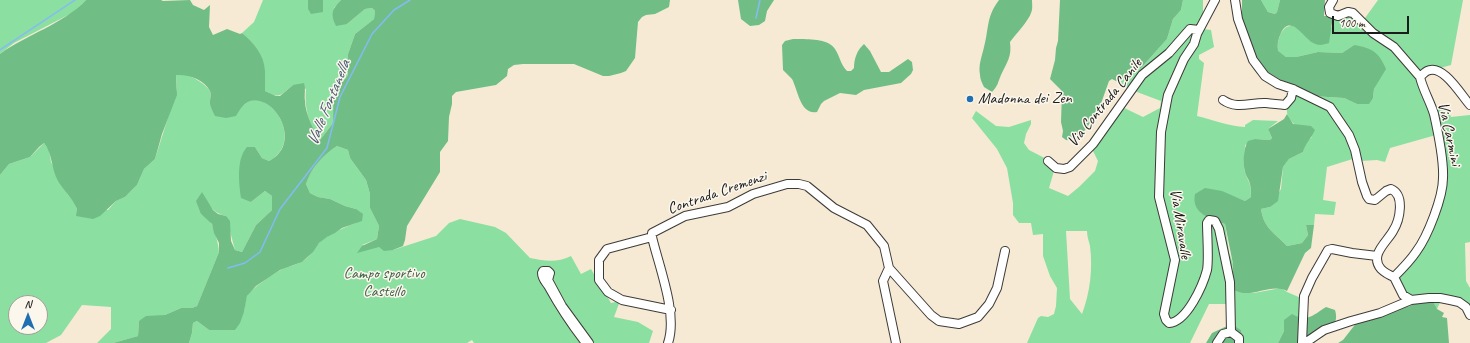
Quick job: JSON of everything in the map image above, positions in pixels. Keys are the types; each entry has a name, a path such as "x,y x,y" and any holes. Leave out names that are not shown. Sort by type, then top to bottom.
{"street":[{"name":"Via Miravalle","path":"1215,0 1199,30 1194,44 1184,59 1168,94 1161,132 1160,197 1175,260 1164,314 1166,320 1169,322 1174,322 1187,312 1198,292 1207,269 1207,223 1209,220 1213,220 1219,229 1230,282 1231,332"},
{"path":"1236,0 1238,19 1253,60 1265,76 1278,84 1293,89 1330,107 1340,120 1356,150 1362,182 1369,199 1374,200 1391,189 1396,191 1400,205 1398,217 1394,230 1379,250 1377,256 1380,267 1387,274 1394,277 1403,296 1411,300"},
{"path":"1333,0 1329,7 1330,13 1338,16 1348,12 1353,13 1373,34 1394,47 1420,77"},
{"name":"Via Contrada Canile","path":"1048,161 1056,168 1064,169 1070,167 1093,144 1142,75 1169,53 1190,30 1199,30"},
{"name":"Via Carmini","path":"1394,277 1417,251 1437,206 1444,178 1433,112 1423,89 1420,77 1428,70 1438,70 1445,75 1470,105"},
{"path":"1223,100 1227,103 1241,106 1260,103 1285,104 1291,98 1293,89"},
{"name":"Contrada Cremenzi","path":"671,310 622,300 608,292 599,280 599,260 607,249 652,237 652,233 685,216 728,207 753,194 787,184 797,183 807,186 834,208 867,225 884,246 889,268"},
{"path":"652,237 671,310 671,336 668,343"},
{"path":"1302,343 1304,296 1328,250 1332,249 1377,256"},
{"path":"896,343 884,281 889,268 931,315 939,321 959,324 978,317 988,304 997,288 1005,252"},
{"path":"586,343 560,307 548,285 542,278 543,271 548,271 550,273 548,280 562,306 589,343"},
{"path":"1305,343 1324,330 1351,321 1380,314 1411,300 1440,298 1459,302 1466,306 1470,315"},
{"path":"1216,343 1223,334 1231,332 1239,338 1239,343"}],"green space":[{"path":"0,0 86,0 72,13 14,43 0,54"},
{"path":"86,0 190,0 193,5 204,10 210,5 209,27 213,35 227,29 240,34 242,33 258,49 263,59 265,71 265,91 276,96 280,96 293,85 304,83 306,111 320,140 333,123 334,91 338,84 348,75 348,54 355,34 374,19 375,11 372,8 365,9 347,24 336,26 333,18 333,12 341,0 670,0 669,7 655,14 646,15 638,22 635,58 626,71 609,76 603,76 574,64 514,65 508,69 507,76 496,85 456,92 452,96 448,141 440,152 440,172 407,226 403,246 393,250 384,251 379,247 357,253 362,246 377,239 379,226 370,208 370,194 366,180 350,158 348,150 337,146 318,162 306,184 310,193 318,197 330,199 356,209 363,214 362,221 342,228 327,237 319,243 313,252 302,262 280,270 256,286 247,296 244,312 240,323 235,330 209,330 197,321 193,323 189,343 113,343 138,336 139,321 146,316 165,315 181,308 192,308 197,306 219,252 219,243 214,233 212,224 201,214 196,201 202,192 213,210 218,214 226,216 230,221 231,241 235,250 242,252 256,225 272,210 272,196 265,191 251,202 241,198 239,171 241,158 247,147 255,147 262,158 269,161 279,153 284,143 285,132 275,111 267,104 258,101 246,103 236,116 226,118 215,116 210,104 210,91 204,83 190,76 176,75 177,95 162,134 155,159 144,169 137,185 125,197 116,201 100,216 93,219 76,216 76,207 58,181 49,152 44,143 30,157 9,164 0,175 0,54 55,23 77,9"},
{"path":"263,0 308,0 308,9 323,12 323,0 341,0 334,8 347,24 365,9 372,8 375,11 374,19 355,34 348,54 348,75 338,84 333,123 320,140 308,116 306,89 293,85 277,96 265,91 262,59 250,40 242,33 254,22"},
{"path":"308,0 323,0 323,12 311,14 308,9"},
{"path":"738,0 774,0 767,11 765,21 759,25 750,26 741,19"},
{"path":"999,0 1032,0 1032,8 1028,19 1010,42 1008,59 997,86 992,92 984,87 980,78 980,61 986,41 988,23"},
{"path":"1060,0 1183,0 1181,10 1173,19 1167,39 1142,67 1118,82 1112,79 1109,81 1098,112 1077,141 1066,140 1062,137 1062,91 1050,79 1058,41"},
{"path":"1183,0 1203,0 1203,29 1211,30 1214,47 1199,55 1199,59 1204,63 1197,116 1245,127 1245,125 1253,120 1278,121 1268,129 1272,138 1270,140 1255,139 1245,145 1244,168 1251,189 1251,197 1245,201 1235,197 1205,216 1225,224 1229,252 1233,264 1232,278 1238,292 1254,293 1281,288 1301,298 1299,318 1284,320 1284,331 1278,343 1244,343 1241,330 1235,326 1227,326 1228,304 1209,304 1190,343 1027,343 1038,318 1041,316 1048,317 1054,314 1057,288 1050,276 1043,256 1043,234 1033,235 1031,223 1019,223 1013,215 1013,203 1007,168 997,149 972,118 976,111 996,126 1009,127 1031,120 1024,143 1029,150 1056,164 1049,188 1068,196 1095,171 1098,161 1092,149 1118,105 1143,117 1160,108 1161,101 1129,89 1118,82 1142,67 1167,39 1173,19 1181,10","holes":["1066,231 1087,231 1091,255 1091,272 1089,289 1082,314 1070,299"]},
{"path":"1242,0 1261,0 1268,12 1275,14 1277,12 1280,0 1325,0 1324,16 1333,16 1329,43 1321,45 1315,44 1293,26 1289,26 1285,28 1280,35 1278,40 1278,51 1286,57 1296,57 1318,52 1342,53 1354,45 1370,49 1381,58 1386,69 1374,89 1373,98 1369,104 1357,104 1344,98 1312,96 1269,73 1260,76 1251,65 1245,50 1239,18 1242,14"},
{"path":"1261,0 1280,0 1277,12 1275,14 1268,12"},
{"path":"1378,0 1463,0 1451,65 1419,74 1433,111 1448,109 1451,117 1470,115 1470,242 1465,243 1466,281 1470,288 1470,314 1464,302 1442,298 1437,309 1416,302 1410,306 1396,278 1414,258 1445,189 1447,164 1444,144 1436,135 1390,148 1385,162 1377,160 1360,161 1359,157 1327,167 1323,200 1336,202 1334,215 1315,214 1314,225 1306,225 1308,235 1302,243 1287,246 1270,230 1262,216 1261,209 1270,207 1281,189 1283,167 1289,159 1303,152 1305,143 1312,137 1298,128 1290,120 1288,115 1288,103 1295,91 1312,96 1344,98 1357,104 1373,98 1374,89 1379,79 1354,45 1342,53 1318,52 1296,57 1286,57 1278,52 1279,37 1284,29 1288,26 1292,26 1297,28 1313,43 1332,27 1333,16 1365,18"},
{"path":"793,39 816,40 832,45 847,71 851,71 854,68 856,55 864,44 870,51 881,72 889,72 908,59 912,62 913,70 911,74 901,83 864,90 856,95 840,93 824,101 817,112 811,112 803,106 792,79 783,70 782,45 785,41"},
{"path":"184,74 202,83 210,91 210,99 240,108 247,102 258,100 267,104 275,111 281,120 284,131 284,142 279,153 269,161 262,158 255,147 251,202 265,191 272,196 272,210 256,225 242,252 235,250 226,216 213,210 201,193 201,214 209,220 212,225 219,252 197,306 192,308 181,308 165,315 139,321 138,336 113,343 97,343 111,329 111,307 82,305 61,335 46,343 0,343 0,175 9,164 30,157 44,143 49,150 51,162 68,195 75,203 77,210 108,210 116,201 125,197 137,185 144,169 155,159 177,89 176,75"},
{"path":"1287,114 1293,124 1311,126 1315,130 1303,152 1289,159 1283,167 1278,201 1270,207 1261,209 1262,216 1267,226 1287,246 1302,243 1308,235 1306,225 1314,225 1311,248 1305,253 1287,291 1274,289 1253,293 1239,292 1233,289 1233,264 1225,224 1208,217 1199,211 1196,206 1195,194 1205,188 1222,191 1245,201 1251,197 1249,180 1245,173 1244,165 1244,152 1246,144 1248,141 1255,139 1270,140 1272,138 1268,129 1284,119"},
{"name":"Campo sportivo Castello","path":"337,146 348,150 350,158 366,180 370,194 370,208 379,226 377,239 362,245 393,250 436,236 449,223 460,219 495,227 506,233 530,258 551,261 561,260 571,256 581,274 591,269 611,303 620,301 614,317 638,322 653,331 649,343 474,343 472,340 467,343 189,343 193,323 197,321 209,330 244,312 245,302 249,293 269,277 285,268 298,264 310,255 319,243 326,237 356,223 356,209 310,193 306,184 311,172 318,162"},
{"path":"1416,302 1433,302 1437,309 1444,313 1442,317 1447,318 1449,343 1338,343 1343,340 1361,317 1410,306"},
{"path":"1326,307 1335,310 1335,322 1333,326 1321,335 1314,343 1278,343 1284,331 1284,320 1292,314 1297,317 1306,318"},
{"path":"1227,326 1235,326 1241,330 1244,343 1206,343 1212,333"}],"waterway":[{"path":"0,50 75,0"},
{"name":"Valle Fontanella","path":"228,268 245,263 260,252 280,209 327,148 340,97 372,34 394,10 410,0"},
{"path":"756,18 760,0"}],"place":[{"name":"Madonna dei Zen","path":"970,99"}]}
